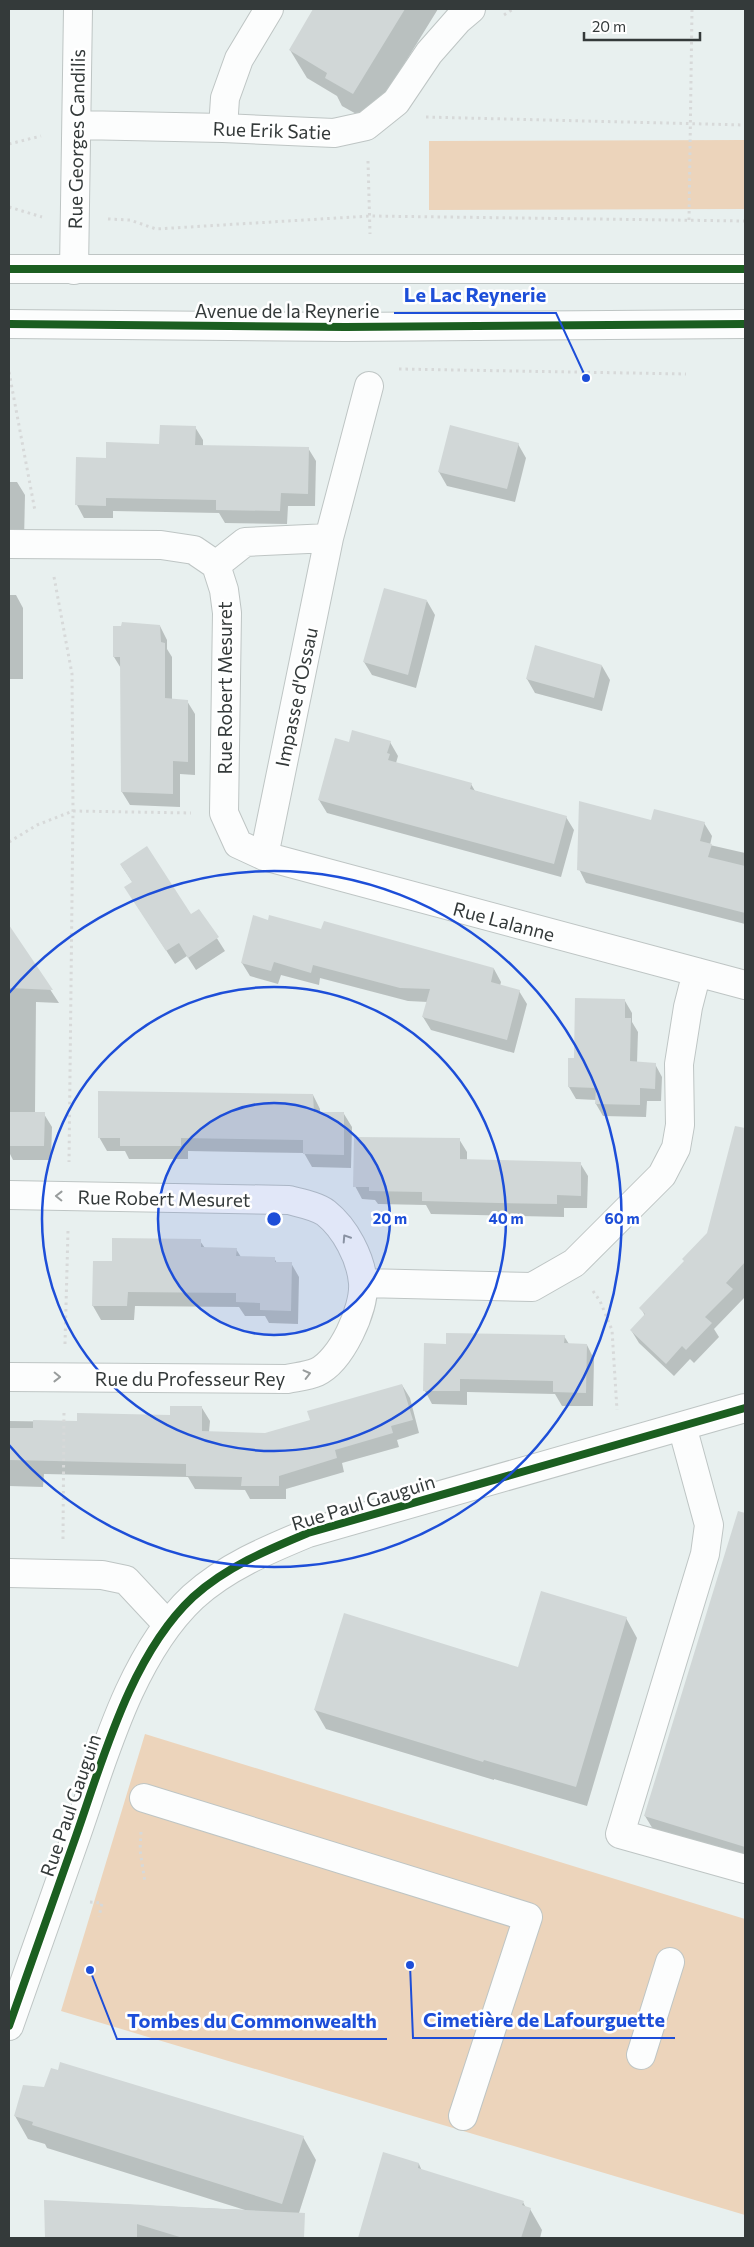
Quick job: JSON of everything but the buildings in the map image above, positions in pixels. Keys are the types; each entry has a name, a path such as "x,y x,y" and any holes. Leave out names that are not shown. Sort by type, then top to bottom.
{"street":[{"name":"Rue Georges Candilis","path":"74,270 78,126 78,9"},
{"path":"223,128 225,98 239,59 269,9"},
{"name":"Rue Erik Satie","path":"78,126 223,128 334,133 366,126 396,102 429,53 458,20 471,9"},
{"path":"9,269 745,269"},
{"name":"Avenue de la Reynerie","path":"9,324 345,327 745,324"},
{"name":"Impasse d'Ossau","path":"264,856 329,538 369,386"},
{"path":"9,544 161,545 194,550 216,565 245,542 329,538"},
{"name":"Rue Robert Mesuret","path":"216,565 224,590 227,613 224,813 238,844 264,856"},
{"name":"Rue Lalanne","path":"264,856 745,985"},
{"path":"364,1284 532,1287 574,1263 662,1175 676,1148 680,1125 679,1064 688,1008 697,972"},
{"name":"Rue Robert Mesuret","path":"9,1195 290,1200 325,1212 348,1239 358,1262 364,1284"},
{"name":"Rue du Professeur Rey","path":"9,1377 287,1379 318,1372 342,1348 359,1314 364,1284"},
{"name":"Rue Paul Gauguin","path":"9,2026 113,1728 141,1668 168,1626 193,1598 222,1575 255,1556 308,1533 745,1408"},
{"path":"682,1426 709,1525 705,1554 620,1834 745,1869"},
{"path":"9,1573 102,1575 126,1580 168,1626"},
{"path":"144,1798 528,1917 463,2116"},
{"path":"641,2055 670,1962"}],"path":[{"path":"688,220 692,9"},
{"path":"424,117 745,125"},
{"path":"9,207 38,217 130,220 156,229 370,216 745,221"},
{"path":"391,369 686,374"},
{"path":"9,372 37,519 53,574 72,674 73,811 63,1573"},
{"path":"9,842 37,825 73,811 224,813"},
{"path":"574,1263 600,1301 612,1330 617,1409 648,1435"},
{"path":"94,1901 102,1903 99,1917"}],"shaded area":[{"path":"745,140 745,209 429,210 429,141"},
{"path":"145,1734 745,1919 745,2215 61,2011"}],"cycle path":[{"path":"9,269 745,269"},
{"path":"9,324 345,327 745,324"},
{"path":"9,2026 121,1709 152,1648 171,1621 206,1586 233,1568 308,1533 745,1408"}],"place":[{"name":"Le Lac Reynerie","path":"586,378"},
{"name":"Cimetière de Lafourguette","path":"410,1965"},
{"name":"Tombes du Commonwealth","path":"90,1970"}]}
